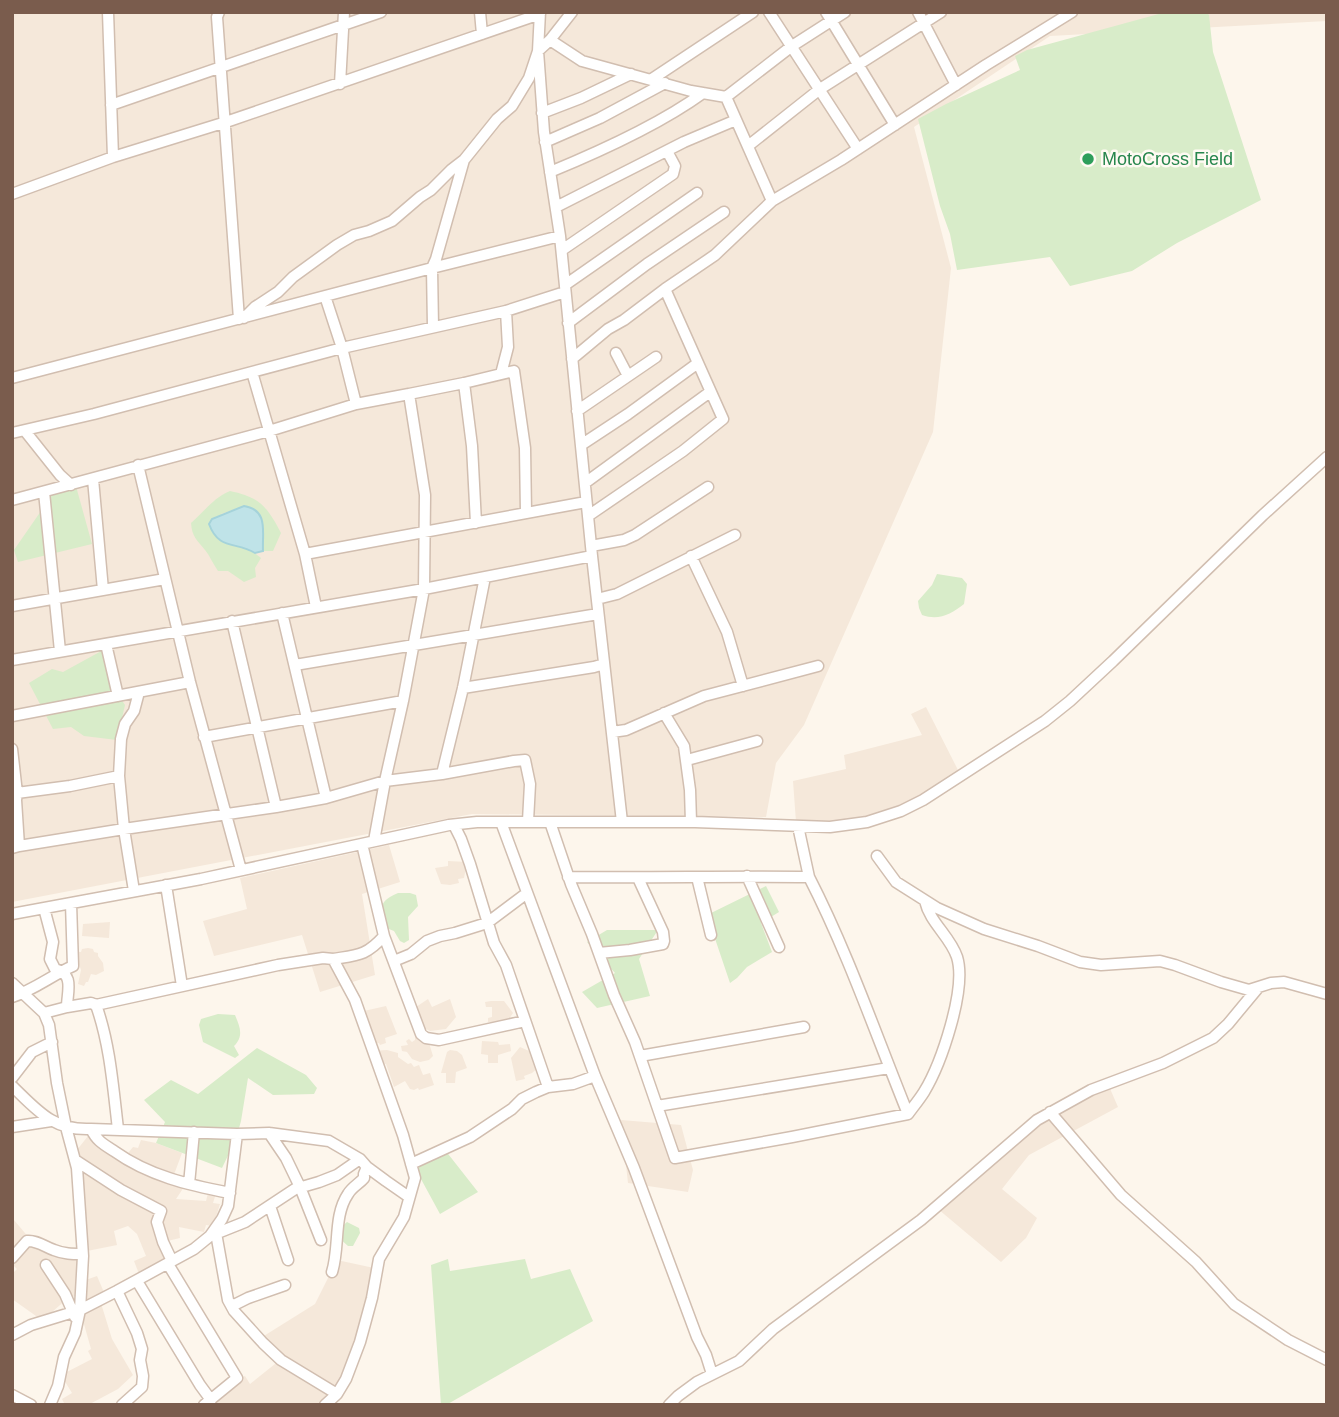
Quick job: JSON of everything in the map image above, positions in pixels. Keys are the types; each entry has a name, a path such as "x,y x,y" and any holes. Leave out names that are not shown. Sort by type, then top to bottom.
{"street":[{"path":"108,12 113,158"},
{"path":"219,12 217,17 241,318"},
{"path":"340,83 344,12"},
{"path":"111,105 381,12"},
{"path":"480,12 482,34"},
{"path":"241,318 337,245 354,235 392,221 464,160 497,119 512,106 529,78 538,51 572,12"},
{"path":"652,79 753,12"},
{"path":"769,12 858,149"},
{"path":"550,40 582,61 726,97 829,17 845,12"},
{"path":"918,12 956,85"},
{"path":"748,146 820,89 941,12"},
{"path":"572,359 608,329 715,255 772,201 1072,12"},
{"path":"12,194 540,13 538,51 542,113 562,250 591,551 622,822"},
{"path":"829,17 895,125"},
{"path":"542,113 631,74"},
{"path":"545,142 600,118 665,83"},
{"path":"550,172 589,156 682,109 703,93"},
{"path":"726,97 772,201"},
{"path":"556,207 667,151 736,120"},
{"path":"562,250 673,174 675,166 667,151"},
{"path":"433,327 432,268 464,160"},
{"path":"12,433 342,348 506,311 565,289 696,193"},
{"path":"568,323 647,264 724,212"},
{"path":"12,378 560,236"},
{"path":"588,516 722,422 723,419 665,289"},
{"path":"325,296 356,404"},
{"path":"500,374 508,347 506,311"},
{"path":"616,353 628,376"},
{"path":"577,411 656,357"},
{"path":"581,445 698,363"},
{"path":"12,500 270,431 356,404 514,371 525,448 526,513"},
{"path":"252,372 304,554 316,607"},
{"path":"464,383 472,446 476,523"},
{"path":"585,483 710,391"},
{"path":"374,841 424,589 425,495 409,394"},
{"path":"25,430 71,485"},
{"path":"12,914 477,822 691,822 830,827 884,818 931,794 1045,721 1070,701 1327,457"},
{"path":"138,466 204,737 241,870"},
{"path":"93,479 103,590"},
{"path":"12,660 424,589 591,551 635,535 708,487"},
{"path":"44,492 60,652"},
{"path":"304,554 586,502"},
{"path":"597,599 617,594 735,535"},
{"path":"691,556 727,632 743,686"},
{"path":"442,774 463,688 485,577"},
{"path":"12,606 165,579"},
{"path":"282,613 326,798"},
{"path":"295,665 598,614"},
{"path":"232,621 276,807"},
{"path":"106,644 118,696"},
{"path":"463,688 604,664"},
{"path":"612,732 626,730 704,696 818,666"},
{"path":"12,716 190,682"},
{"path":"134,891 119,776 121,739 139,692"},
{"path":"204,737 403,701"},
{"path":"664,713 684,746 691,822"},
{"path":"687,760 757,741"},
{"path":"12,749 17,793 16,847 276,807 326,798 385,781 525,760 530,784 527,821"},
{"path":"17,793 119,776"},
{"path":"501,822 595,1076 634,1168 712,1374"},
{"path":"550,822 568,877 640,1056 675,1158 908,1114 924,1092 938,1063 954,1011 958,983 957,956 930,916 925,901"},
{"path":"454,825 470,864 494,943 506,965 548,1087"},
{"path":"798,826 809,877 839,940 908,1114"},
{"path":"362,844 384,936 421,1034 426,1038 439,1040 525,1021"},
{"path":"877,856 896,882 964,921 1089,964 1117,965 1160,961 1249,990 1284,982 1327,994"},
{"path":"747,876 779,947"},
{"path":"568,877 809,877"},
{"path":"697,877 711,935"},
{"path":"598,953 663,944 663,932 638,878"},
{"path":"166,885 182,986"},
{"path":"394,961 411,954 427,941 487,923 527,893"},
{"path":"12,997 73,966 71,903"},
{"path":"44,908 53,937 50,959 55,969 62,971 68,980 67,1007"},
{"path":"44,1013 91,1003 96,1005 278,965 360,955 373,949 384,936"},
{"path":"325,1405 337,1394 346,1379 360,1342 379,1259 404,1217 415,1178 403,1135 355,1000 333,959"},
{"path":"12,983 44,1013 49,1025 57,1083 80,1189 82,1254 77,1324 50,1405"},
{"path":"669,1405 689,1388 738,1361 772,1329 913,1227 1034,1122 1091,1090 1163,1063 1213,1038 1257,989"},
{"path":"96,1005 109,1058 118,1129"},
{"path":"640,1056 804,1027"},
{"path":"12,1078 32,1052 52,1042"},
{"path":"657,1106 889,1068"},
{"path":"411,1164 470,1137 512,1109 522,1099 548,1087 573,1084 595,1076"},
{"path":"12,1086 51,1121 80,1130 269,1133 329,1141 409,1197"},
{"path":"1050,1112 1121,1195 1196,1262 1234,1304 1288,1340 1327,1360"},
{"path":"12,1127 51,1121"},
{"path":"91,1129 96,1139 156,1175 230,1193"},
{"path":"189,1184 194,1132"},
{"path":"269,1133 286,1158 321,1240"},
{"path":"237,1134 228,1206 213,1235 228,1300 262,1343 281,1360 337,1394"},
{"path":"75,1160 161,1211 157,1222 170,1263 237,1378 208,1402 136,1281"},
{"path":"12,1335 31,1325 77,1311 117,1292 194,1249 213,1235 245,1222 295,1189 364,1163"},
{"path":"332,1272 336,1261 339,1220 346,1197 352,1188 363,1181 364,1163"},
{"path":"270,1206 288,1260"},
{"path":"12,1258 27,1241 67,1254 82,1254"},
{"path":"46,1265 77,1311"},
{"path":"232,1306 285,1285"},
{"path":"117,1292 138,1333 142,1349 142,1387 122,1405"},
{"path":"12,1395 31,1405"}],"shaded area":[{"path":"12,12 1327,12 1327,21 1050,36 914,127 951,268 933,432 804,725 776,763 766,817 472,814 12,902"},
{"path":"926,707 959,772 917,798 875,815 825,823 796,822 793,781 846,769 844,755 922,735 911,714"},
{"path":"389,845 400,882 362,894 375,975 320,992 302,935 214,956 203,921 247,909 240,878"},
{"path":"448,861 467,862 464,878 458,879 459,883 441,884 435,868 448,866"},
{"path":"110,922 109,938 82,936 83,924"},
{"path":"88,948 98,953 104,971 91,974 84,986 78,984 81,970 75,952"},
{"path":"428,999 432,1007 450,999 456,1017 446,1029 430,1031 422,1027 416,1007"},
{"path":"504,1001 513,1013 507,1022 488,1022 488,1018 492,1017 492,1007 486,1007 485,1002"},
{"path":"386,1006 397,1034 385,1038 386,1043 373,1044 355,1013"},
{"path":"415,1036 420,1036 429,1043 433,1056 429,1060 420,1062 402,1051 401,1046 408,1045 406,1041 409,1039 412,1042 415,1040"},
{"path":"482,1041 498,1042 499,1045 510,1044 511,1051 498,1055 498,1063 488,1063 488,1055 481,1054"},
{"path":"520,1047 529,1051 539,1067 524,1076 525,1079 516,1081 511,1058"},
{"path":"387,1050 398,1053 398,1057 414,1067 419,1065 423,1075 430,1073 434,1085 414,1090 410,1089 405,1081 394,1087 386,1064 376,1062 370,1051"},
{"path":"450,1050 462,1055 467,1068 456,1072 455,1083 446,1083 446,1073 441,1073"},
{"path":"1108,1084 1118,1107 1029,1155 1002,1189 1037,1218 1026,1238 1001,1262 938,1209 1035,1121"},
{"path":"621,1120 681,1125 693,1170 688,1192 628,1183"},
{"path":"88,1136 124,1158 133,1147 138,1148 141,1140 182,1153 172,1180 186,1184 176,1199 206,1201 209,1189 217,1190 213,1203 220,1204 213,1226 206,1225 204,1232 179,1227 180,1238 163,1242 172,1261 141,1279 134,1261 146,1256 137,1234 128,1226 114,1231 117,1245 82,1252 73,1155"},
{"path":"14,1220 30,1239 60,1252 82,1252 83,1281 97,1276 106,1297 100,1300 112,1339 133,1375 118,1389 88,1405 65,1405 62,1399 72,1393 61,1375 92,1359 80,1310 81,1294 67,1299 44,1319 12,1299 12,1274 17,1269 12,1264 12,1222"},
{"path":"337,1260 374,1268 354,1351 344,1377 328,1405 201,1405 225,1386 245,1376 250,1384 280,1360 259,1339 315,1304"}],"green space":[{"name":"MotoCross Field","path":"1166,12 1206,12 1209,15 1213,52 1261,200 1177,243 1132,271 1070,286 1050,257 957,270 950,234 940,206 918,119 1020,70 1015,56 1027,50"},
{"path":"74,479 92,544 18,562 14,550 59,485"},
{"path":"230,491 248,496 261,504 281,533 273,551 263,551 263,521 250,507 244,506 221,514 234,546 248,548 261,558 255,568 256,577 244,582 228,571 218,571 195,538 191,523 209,505"},
{"path":"937,574 962,578 967,584 964,604 944,615 922,615 918,601 932,585"},
{"path":"105,649 111,669 110,683 125,705 117,740 84,736 71,727 53,729 29,683 52,669 63,672"},
{"path":"766,886 779,912 761,923 772,952 747,967 730,983 707,915"},
{"path":"398,893 416,895 418,906 408,917 409,940 404,943 394,931 384,927 382,915 384,903"},
{"path":"607,930 658,930 639,959 650,996 597,1008 582,992 615,973 587,942"},
{"path":"218,1014 235,1015 237,1019 240,1035 234,1046 239,1055 235,1058 203,1042 199,1025 201,1019"},
{"path":"257,1048 306,1075 317,1088 314,1094 273,1095 248,1078 236,1139 222,1168 156,1143 165,1122 144,1100 171,1080 198,1094"},
{"path":"445,1150 478,1192 440,1214 415,1168"},
{"path":"347,1222 359,1228 360,1233 353,1246 348,1246 339,1238 340,1228"},
{"path":"448,1259 450,1271 525,1259 531,1279 570,1269 593,1321 446,1405 441,1405 431,1265"}],"water":[{"path":"244,506 252,508 261,517 263,551 255,553 223,542 213,533 209,524 212,519"}],"place":[{"name":"MotoCross Field","path":"1088,159"}]}
